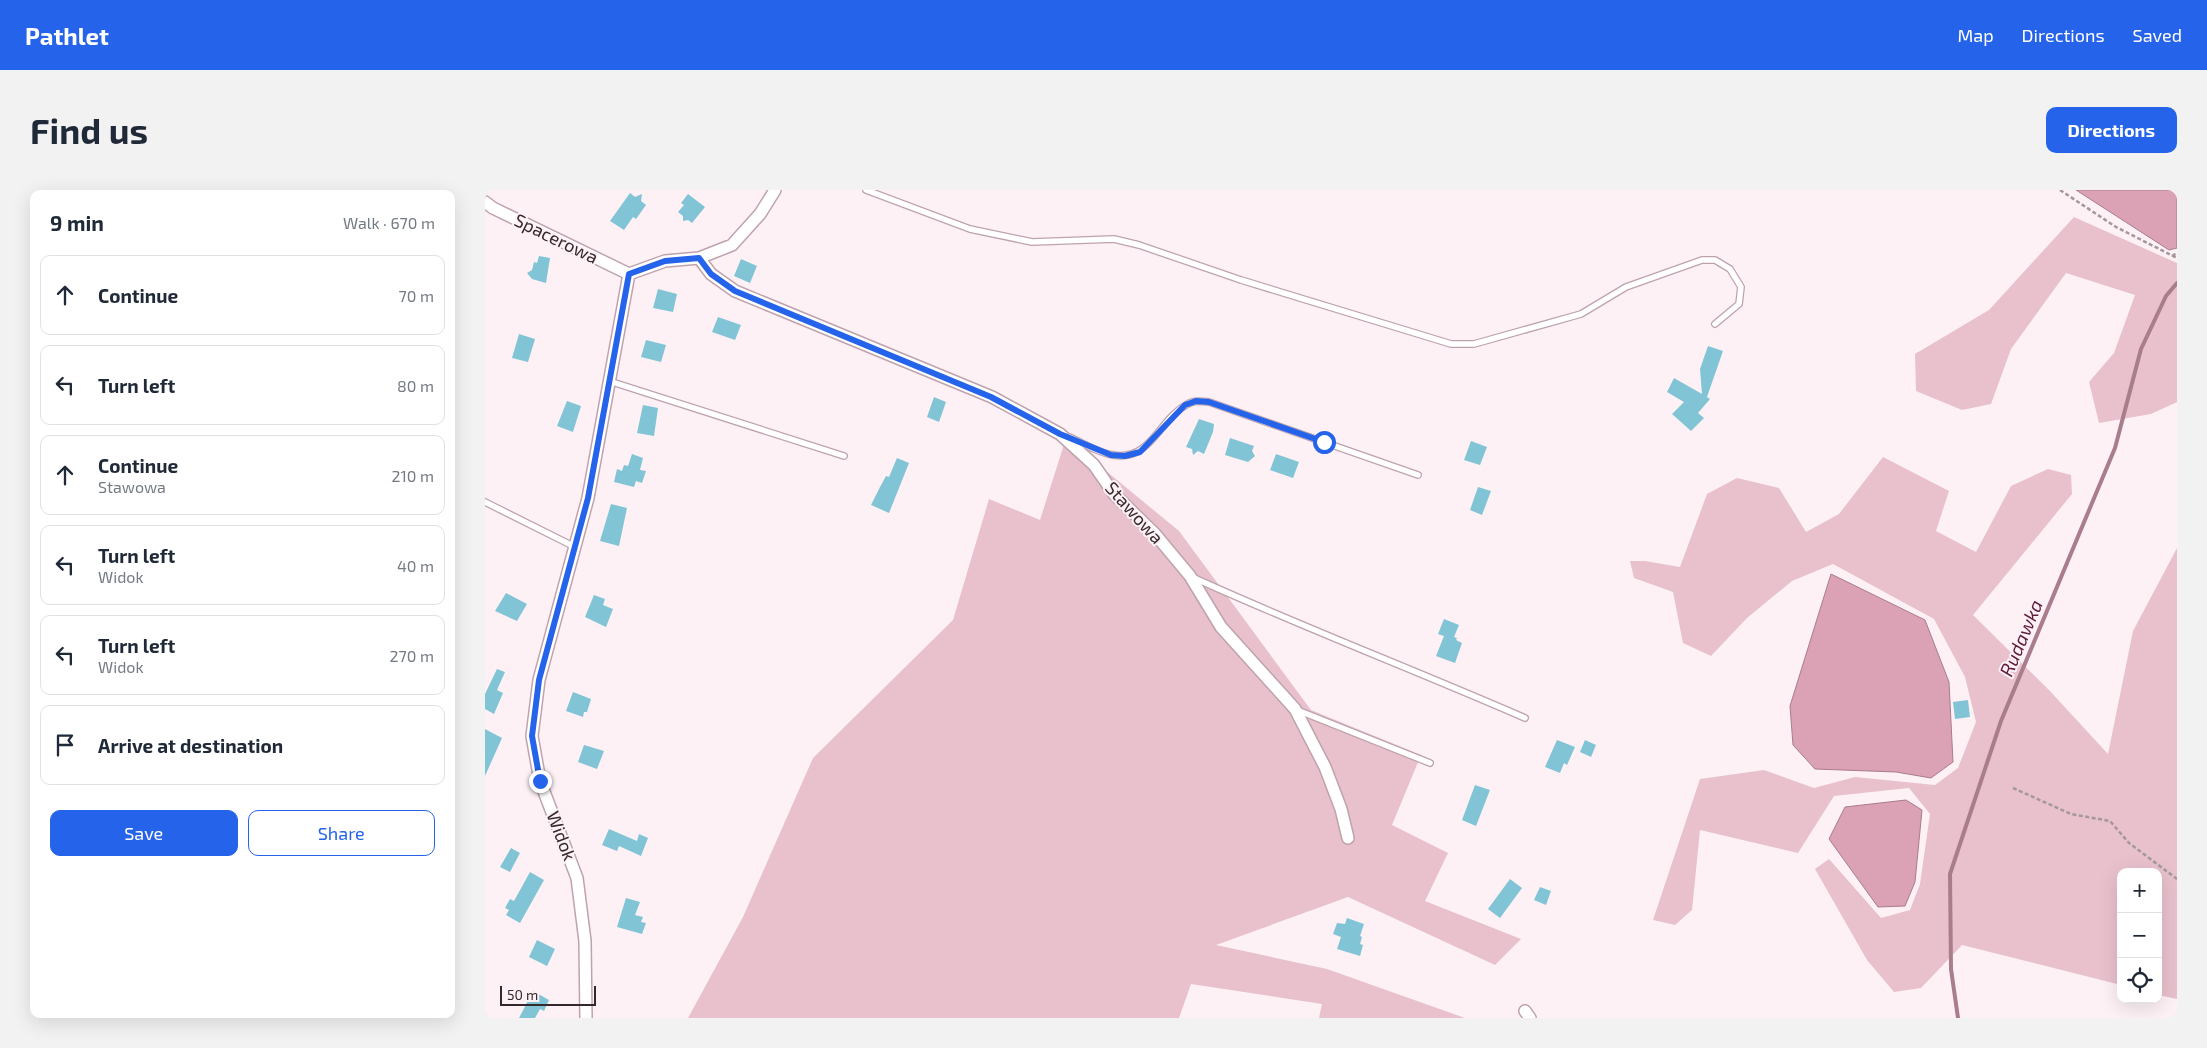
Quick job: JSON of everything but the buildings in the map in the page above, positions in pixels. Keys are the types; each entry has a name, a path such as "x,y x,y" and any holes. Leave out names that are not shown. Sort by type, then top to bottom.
{"street":[{"path":"629,274 665,261 699,258 732,245 760,214 775,190"},
{"name":"Spacerowa","path":"485,202 493,208 629,274"},
{"name":"Stawowa","path":"699,258 711,274 735,291 991,397 1060,434 1093,465 1114,494 1155,534 1190,576 1221,627 1295,709 1325,767 1341,808 1348,838"},
{"name":"Widok","path":"586,1018 585,941 577,878 540,781 532,736 539,680 588,498 629,274"}],"lane":[{"path":"866,190 969,229 1033,242 1114,239 1139,244 1241,280 1451,344 1474,344 1581,314 1626,287 1702,260 1715,260 1730,269 1741,288 1739,304 1715,324"},
{"path":"609,381 844,456"},
{"path":"1060,434 1111,455 1125,456 1140,452 1185,405 1196,401 1209,402 1418,475"},
{"path":"485,502 575,548"},
{"path":"1190,576 1258,607 1415,670 1525,718"},
{"path":"1295,709 1430,763"}],"path":[{"path":"2060,190 2116,227 2177,258"},
{"path":"2172,256 2177,254"},
{"path":"2013,788 2071,814 2110,821 2129,843 2177,879"}],"shaded area":[{"path":"2076,190 2177,190 2177,248 2169,250"},
{"path":"2074,217 2177,263 2177,402 2151,414 2099,423 2089,382 2114,353 2135,295 2066,273 2011,349 1991,404 1962,410 1916,391 1915,354 1989,310"},
{"path":"1066,438 1179,531 1311,710 1421,755 1392,825 1448,853 1425,901 1521,939 1495,965 1348,897 1216,945 1327,969 1465,1018 1319,1018 1322,1004 1191,984 1179,1018 688,1018 743,917 813,758 953,620 989,499 1040,520"},
{"path":"1883,457 1949,491 1936,531 1976,552 2011,486 2048,469 2071,475 2072,494 1973,615 2049,690 2108,754 2133,631 2177,548 2177,999 2162,996 2162,868 2117,868 2117,984 1962,945 1921,988 1894,992 1867,960 1815,869 1829,859 1881,918 1910,910 1920,884 1930,814 1909,788 1834,796 1798,853 1700,830 1692,910 1675,925 1653,920 1700,779 1764,770 1814,788 1855,777 1935,785 1958,768 1976,722 1965,677 1934,619 1833,564 1792,581 1747,618 1711,656 1683,643 1673,592 1634,578 1630,561 1645,561 1680,567 1707,494 1737,478 1779,488 1806,532 1839,514"},
{"path":"1831,574 1925,620 1949,682 1953,762 1931,778 1896,772 1815,769 1793,745 1790,706"},
{"path":"1906,800 1922,810 1915,882 1905,906 1878,907 1829,839 1845,807"}],"waterway":[{"name":"Rudawka","path":"1958,1018 1951,969 1950,874 2001,721 2115,448 2141,349 2166,296 2177,283"}],"route":[{"path":"540,781 532,736 539,680 588,498 629,274 665,261 699,258 711,274 735,291 991,397 1060,434 1111,455 1125,456 1140,452 1185,405 1196,401 1209,402 1324,442"}]}
